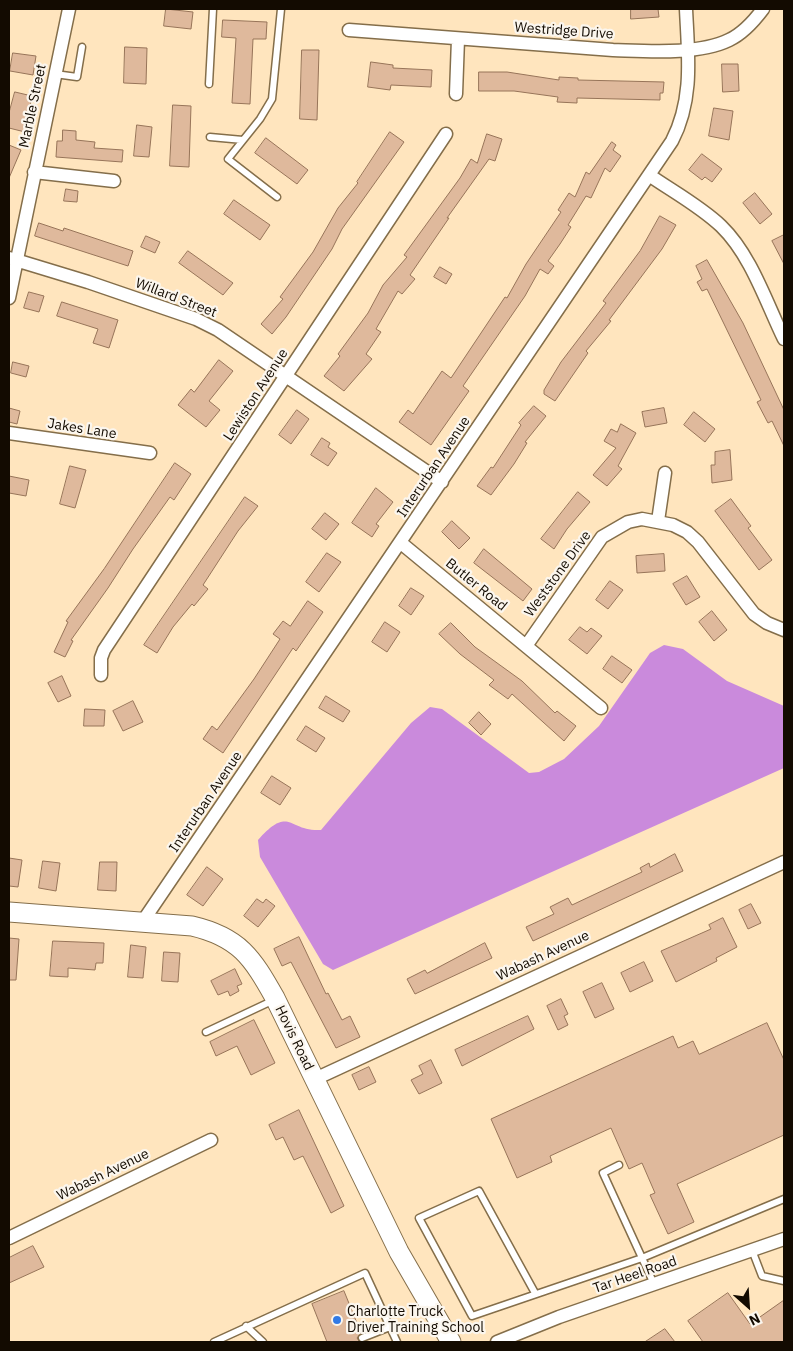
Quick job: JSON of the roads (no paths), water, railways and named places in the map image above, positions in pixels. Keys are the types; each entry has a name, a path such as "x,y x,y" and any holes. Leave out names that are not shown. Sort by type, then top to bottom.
{"street":[{"name":"Marble Street","path":"9,298 12,259 34,172 69,9"},
{"name":"Interurban Avenue","path":"143,921 672,141 685,111 689,72 686,9"},
{"name":"Westridge Drive","path":"349,30 613,50 688,48 714,46 729,40 741,32 762,9"},
{"path":"456,94 458,39"},
{"name":"Lewiston Avenue","path":"101,674 101,658 104,650 244,442 446,134"},
{"path":"34,172 114,181"},
{"path":"649,175 720,225 733,239 743,254 784,339"},
{"name":"Willard Street","path":"12,259 196,319 218,330 442,482"},
{"name":"Jakes Lane","path":"9,433 150,453"},
{"path":"658,520 665,472"},
{"name":"Weststone Drive","path":"526,646 602,537 628,522 642,520 658,520 673,525 692,537 754,614 767,623 784,630"},
{"name":"Butler Road","path":"401,543 601,708"},
{"name":"Wabash Avenue","path":"315,1079 784,862"},
{"name":"Hovis Road","path":"9,912 192,926 212,931 240,947 253,961 275,999 399,1252 451,1342"},
{"name":"Wabash Avenue","path":"9,1238 211,1140"},
{"name":"Tar Heel Road","path":"497,1342 559,1317 784,1240"}],"lane":[{"path":"208,84 213,9"},
{"path":"277,197 228,159 260,120 272,100 281,9"},
{"path":"55,74 77,77 82,46"},
{"path":"210,136 243,140"},
{"path":"206,1032 275,999"},
{"path":"618,1165 603,1174 654,1284"},
{"path":"535,1293 479,1191 419,1218 472,1316 642,1258 784,1200"},
{"path":"752,1250 762,1276 784,1281"},
{"path":"214,1342 365,1273 397,1342"},
{"path":"246,1326 263,1342"},
{"path":"362,1338 390,1327"}],"place":[{"name":"Charlotte Truck Driver Training School","path":"337,1320"}]}
